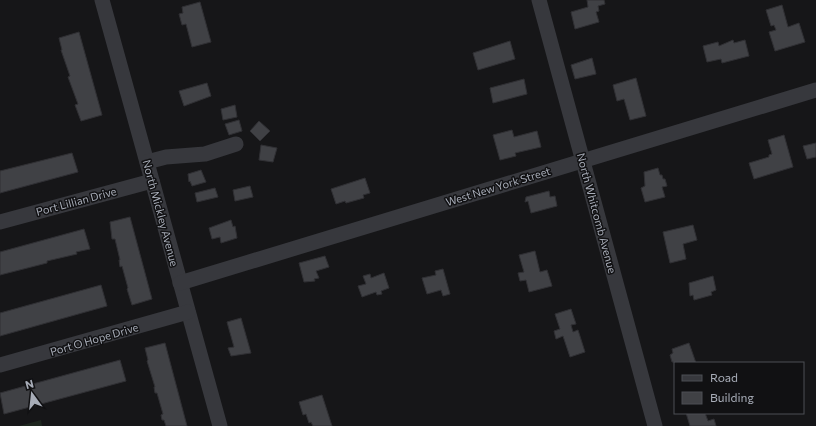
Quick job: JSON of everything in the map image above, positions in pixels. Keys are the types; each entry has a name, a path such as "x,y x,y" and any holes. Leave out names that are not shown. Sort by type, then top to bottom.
{"street":[{"name":"North Mickley Avenue","path":"102,0 220,426"},
{"name":"North Whitcomb Avenue","path":"539,0 655,426"},
{"name":"West New York Street","path":"180,283 816,90"},
{"path":"147,162 166,157 205,154 236,144"},
{"name":"Port Lillian Drive","path":"0,222 152,181"},
{"name":"Port O Hope Drive","path":"0,365 188,312"}],"shaded area":[{"path":"41,420 42,426 19,426"}],"building":[{"path":"587,0 604,0 605,4 598,6 599,11 596,12 599,22 575,29 571,12 588,7"},
{"path":"200,2 211,42 192,47 186,24 182,25 179,14 183,13 182,7"},
{"path":"782,5 788,27 799,23 805,42 775,51 769,32 776,30 774,25 771,26 766,10"},
{"path":"79,32 102,115 81,121 75,105 78,104 68,77 70,76 61,50 59,38"},
{"path":"733,40 734,43 745,40 749,56 722,63 721,59 707,62 703,46 718,42 719,46"},
{"path":"510,41 515,59 478,70 473,53"},
{"path":"592,58 596,74 575,79 571,65"},
{"path":"636,78 646,116 630,120 624,99 617,101 613,85"},
{"path":"524,79 527,94 493,103 490,88"},
{"path":"207,83 211,96 184,106 179,91"},
{"path":"235,105 237,117 223,120 221,109"},
{"path":"239,120 242,131 229,135 225,124"},
{"path":"259,121 270,131 260,141 250,131"},
{"path":"512,130 514,137 537,131 541,147 515,153 516,156 500,160 493,135"},
{"path":"784,135 793,167 754,179 749,163 769,157 769,155 772,154 768,140"},
{"path":"816,143 816,157 807,159 803,146"},
{"path":"261,145 277,148 273,162 259,160"},
{"path":"72,153 78,172 0,193 0,171"},
{"path":"658,168 660,175 662,175 663,179 665,179 667,186 662,187 665,197 645,202 641,188 645,186 644,172"},
{"path":"201,170 206,182 192,186 190,181 189,182 188,174"},
{"path":"365,178 370,193 363,195 364,198 336,204 331,189"},
{"path":"250,186 253,197 235,201 233,190"},
{"path":"215,188 218,197 197,202 195,193"},
{"path":"549,191 550,197 555,196 557,206 531,213 528,201 525,202 526,197"},
{"path":"130,217 152,299 132,305 122,266 120,267 120,260 115,239 112,239 110,222"},
{"path":"231,220 233,227 235,226 237,238 221,243 220,237 212,239 209,228"},
{"path":"693,225 697,240 683,244 686,259 670,263 663,232"},
{"path":"84,229 90,249 76,252 77,254 47,261 47,263 0,275 0,252"},
{"path":"535,251 540,272 547,270 552,286 529,292 526,280 520,281 518,273 524,272 519,255"},
{"path":"325,256 329,267 316,271 319,278 314,279 315,281 304,282 299,263"},
{"path":"443,269 450,294 443,296 441,290 427,294 422,278 436,275 435,271"},
{"path":"384,273 389,288 381,291 382,294 377,295 376,292 362,297 358,286 366,284 363,276 370,274 371,278"},
{"path":"713,276 716,290 711,292 712,295 694,300 693,295 690,296 689,283"},
{"path":"101,285 107,306 0,336 0,313"},
{"path":"571,309 576,324 571,325 573,332 578,330 585,352 570,357 563,336 556,339 554,331 560,329 555,314"},
{"path":"241,318 251,353 231,356 228,348 234,347 227,322"},
{"path":"165,343 187,426 166,426 164,420 162,420 161,415 163,414 157,393 155,393 155,387 147,361 145,348"},
{"path":"689,343 696,362 672,362 670,355 673,353 672,349"},
{"path":"120,360 126,381 4,414 0,393"},
{"path":"322,395 332,426 313,426 311,422 309,423 306,414 303,415 299,402"},
{"path":"686,414 705,414 708,421 714,419 716,426 690,426"}]}
